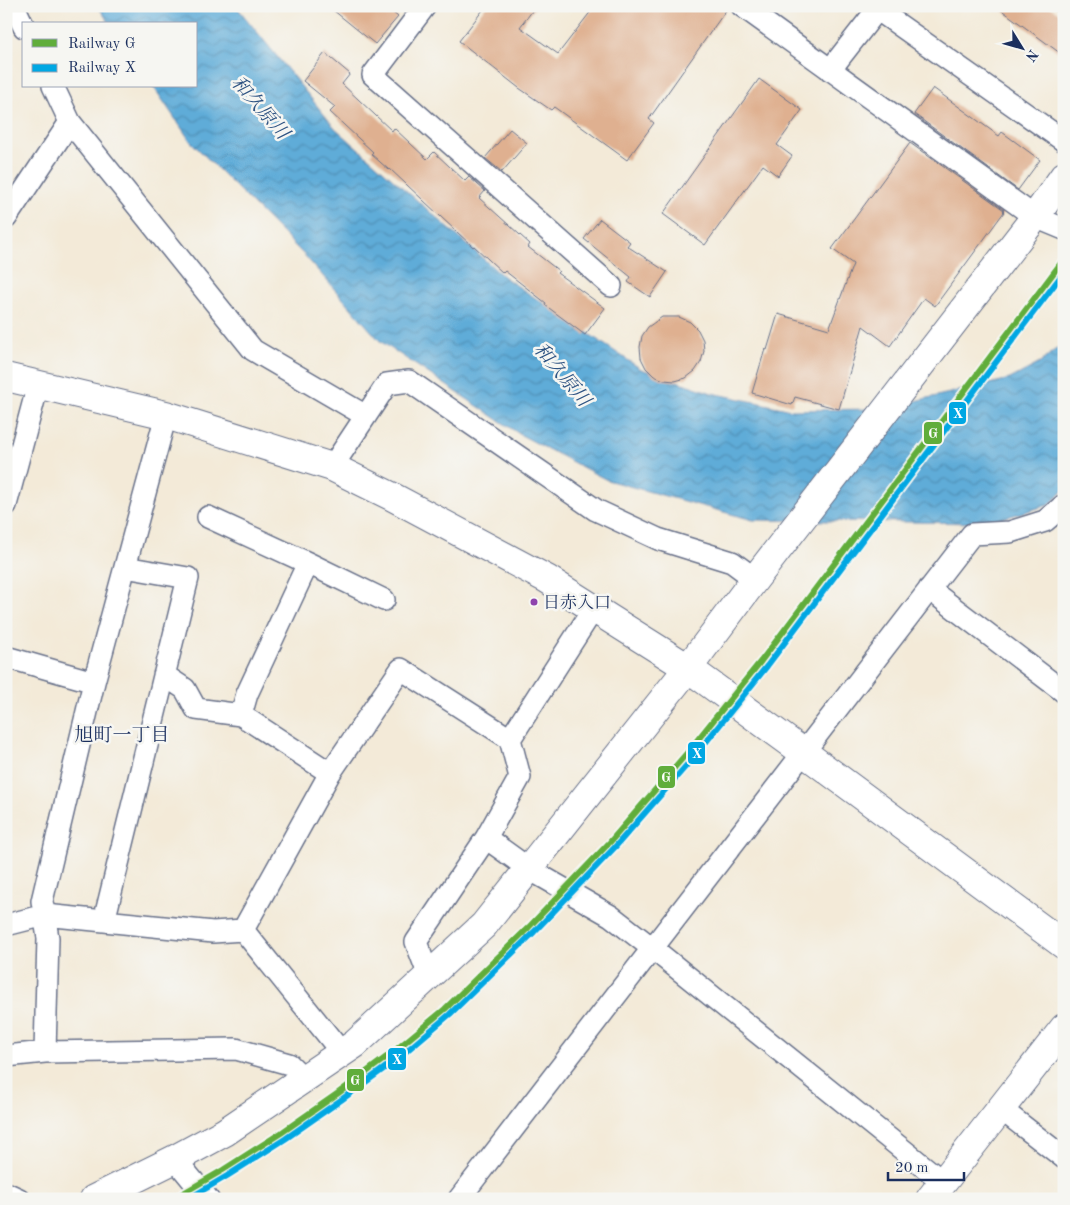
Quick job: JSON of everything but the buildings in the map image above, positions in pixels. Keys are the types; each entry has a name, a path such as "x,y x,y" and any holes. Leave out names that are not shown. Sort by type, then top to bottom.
{"street":[{"path":"14,6 22,23"},
{"path":"425,6 373,75 610,286"},
{"path":"742,6 1035,217 1064,229"},
{"path":"830,70 879,8 1064,141"},
{"path":"54,88 70,122 253,350 366,416"},
{"path":"6,218 70,122"},
{"path":"94,1199 226,1132 355,1044 484,925 688,668 1035,217 1064,176"},
{"path":"6,378 166,415 332,467 391,496 547,579 688,668 1064,945"},
{"path":"332,467 387,384 409,381 596,510 658,539 732,562 755,579"},
{"path":"6,505 38,385"},
{"path":"45,1052 48,938 42,901 94,682 166,415"},
{"path":"459,1199 972,534 1010,532 1045,521 1064,505"},
{"path":"208,517 384,600"},
{"path":"241,715 247,694 308,563"},
{"path":"104,921 188,578 125,567"},
{"path":"929,589 1064,692"},
{"path":"510,739 594,608"},
{"path":"6,657 94,682"},
{"path":"243,930 330,774 401,669 510,739 520,777 486,838 416,942 429,976"},
{"path":"164,676 185,689 196,709 241,715 330,774"},
{"path":"486,838 529,869 611,916 652,948 937,1190 1064,1028"},
{"path":"6,925 45,915 213,932 243,930"},
{"path":"243,930 342,1053"},
{"path":"6,1056 45,1052 236,1049 289,1064 304,1079"},
{"path":"1001,1108 1064,1158"},
{"path":"175,1159 208,1199"},
{"path":"6,1193 19,1199"}],"water":[{"name":"和久原川","path":"98,6 236,6 335,128 504,277 641,369 712,393 792,410 881,409 1010,379 1040,363 1064,342 1064,490 1049,505 986,523 753,520 607,480 521,435 380,341 307,258 191,142 154,88 198,88 198,22 109,22"}],"rail line":[{"name":"G","path":"173,1199 281,1133 392,1053 445,1009 529,927 610,842 687,753 761,661 1064,259"},
{"name":"X","path":"188,1199 285,1139 397,1059 450,1014 534,932 615,847 693,758 767,666 1064,272"}],"place":[{"name":"日赤入口","path":"534,602"}],"district":[{"name":"旭町一丁目","path":"122,734"}]}
